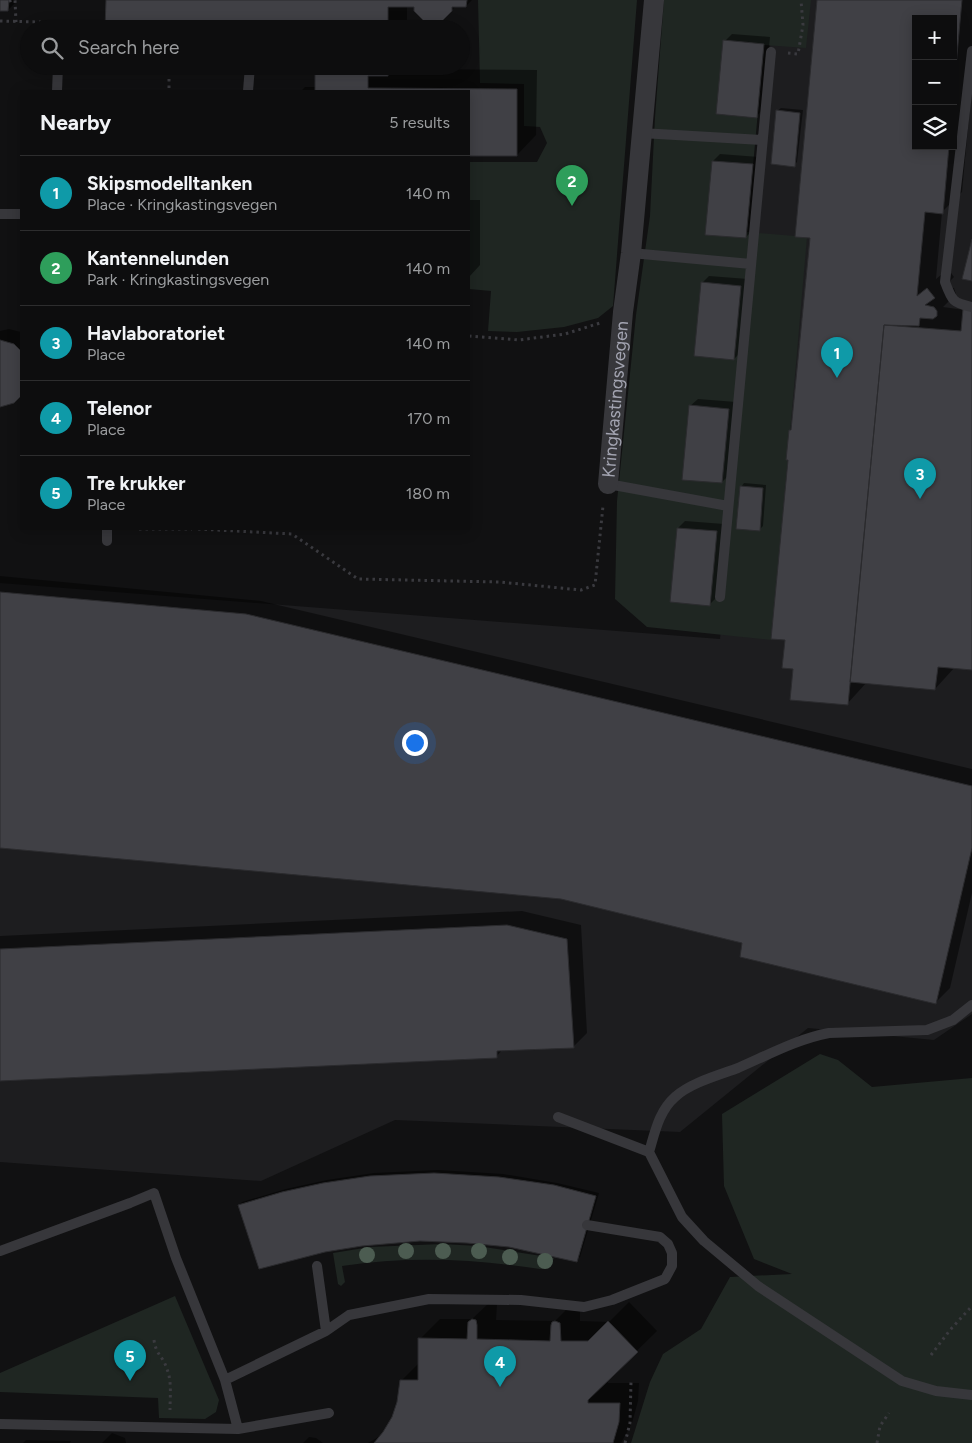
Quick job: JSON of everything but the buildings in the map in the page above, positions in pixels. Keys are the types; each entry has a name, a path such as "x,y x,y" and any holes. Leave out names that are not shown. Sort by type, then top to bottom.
{"street":[{"name":"Kringkastingsvegen","path":"608,484 654,0"}],"lane":[{"path":"972,51 946,282 951,298 956,304 972,307"},
{"path":"720,597 771,52"},
{"path":"57,90 58,75"},
{"path":"248,90 249,75"},
{"path":"641,133 762,140"},
{"path":"0,214 20,214"},
{"path":"631,253 751,264"},
{"name":"Kringkastingsvegen","path":"608,484 728,506"},
{"path":"107,530 107,541"},
{"path":"649,1152 662,1112 675,1096 689,1088 777,1050 816,1036 829,1033 927,1030 953,1020 972,1005"},
{"path":"558,1117 649,1152 682,1217 704,1241 758,1286 902,1381 936,1391 972,1395"},
{"path":"0,1251 130,1203 154,1192 176,1258 225,1380 238,1429"},
{"path":"225,1380 326,1331 349,1315 429,1299 522,1300 584,1306 612,1300 665,1279 672,1266 672,1253 668,1244 660,1237 587,1225"},
{"path":"317,1266 326,1331"},
{"path":"0,1424 238,1429 329,1413"}],"path":[{"path":"9,1 15,0 16,22"},
{"path":"771,52 798,54 803,25 801,0"},
{"path":"0,21 20,22"},
{"path":"169,75 169,90"},
{"path":"470,336 519,340 565,334 607,321 623,312"},
{"path":"217,530 292,534 358,579 500,582 581,590 594,585 605,494 608,484"},
{"path":"932,1355 950,1330 972,1306"},
{"path":"154,1340 155,1350 166,1366 171,1378 169,1428"},
{"path":"624,1443 630,1423 631,1381"},
{"path":"877,1443 880,1426 889,1413"}],"shaded area":[{"path":"478,0 637,0 613,306 598,318 564,327 517,332 488,331 491,291 470,289 470,162 537,162 547,143 540,127 524,126 524,84 480,83"},
{"path":"664,0 811,0 806,48 764,45 747,232 807,237 772,640 647,627 615,599 617,501 636,315 650,216","holes":["724,40 757,118 716,114"]},
{"path":"747,0 972,0 972,1014 934,1040 808,1028 680,1132 395,1120 261,1181 0,1162 0,583 720,639 772,24"},
{"path":"820,1054 838,1060 872,1087 972,1078 972,1443 631,1443 650,1382 663,1354 701,1329 730,1277 792,1274 754,1259 724,1186 722,1114"},
{"path":"442,1244 478,1246 554,1258 550,1267 540,1269 491,1263 441,1260 392,1261 342,1266 345,1282 341,1286 338,1284 333,1253 370,1247"},
{"path":"175,1296 219,1400 216,1412 205,1419 159,1418 158,1398 0,1392 0,1373"}],"place":[{"name":"Kantennelunden","path":"572,206"},
{"name":"Skipsmodelltanken","path":"837,378"},
{"name":"Havlaboratoriet","path":"920,499"},
{"name":"Tre krukker","path":"130,1381"},
{"name":"Telenor","path":"500,1387"}]}
